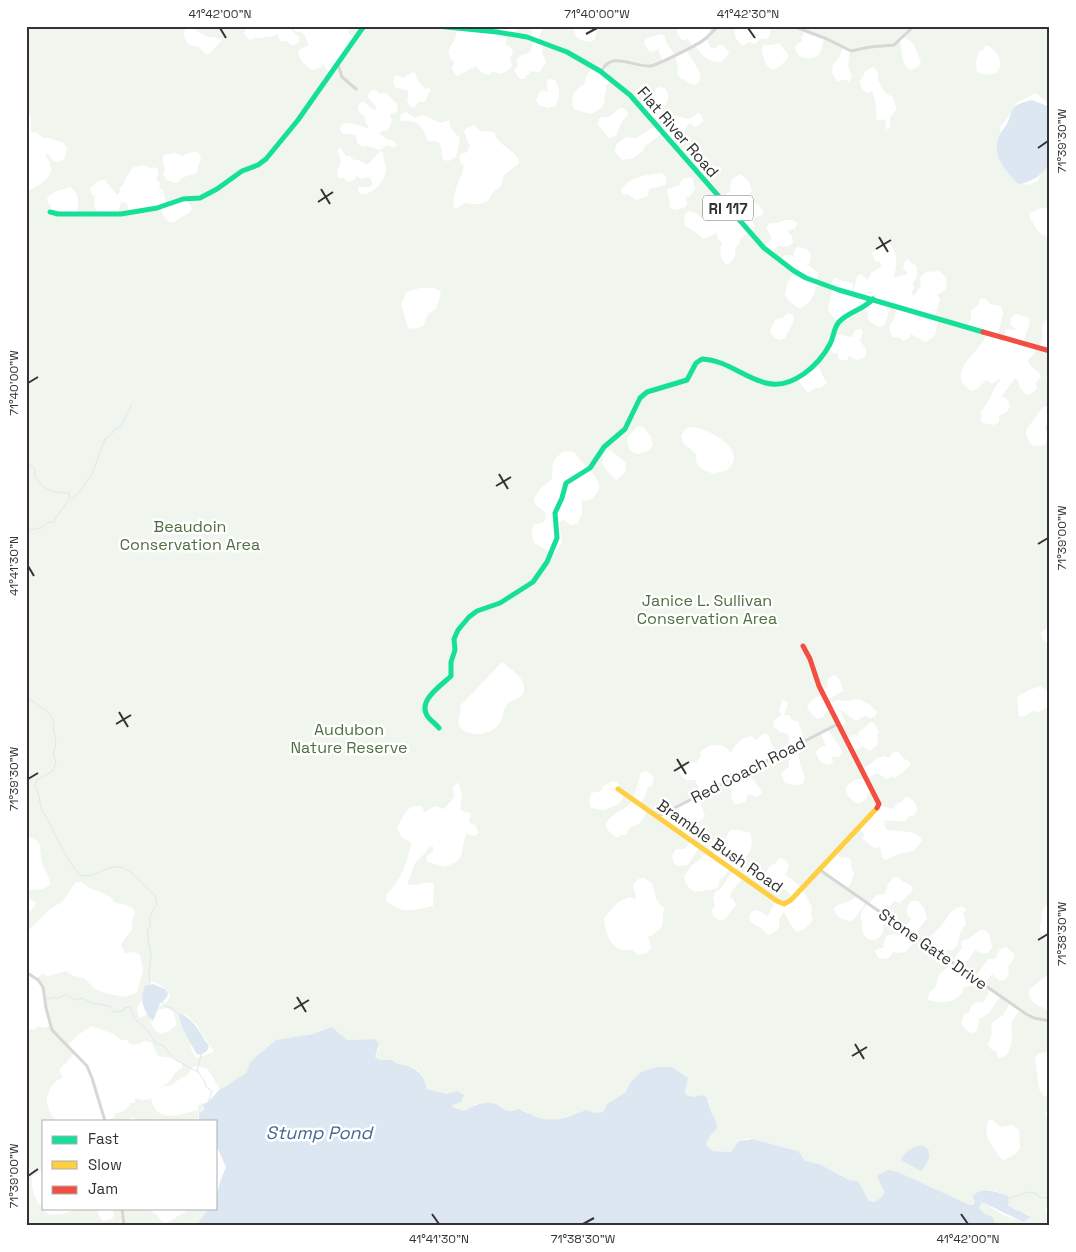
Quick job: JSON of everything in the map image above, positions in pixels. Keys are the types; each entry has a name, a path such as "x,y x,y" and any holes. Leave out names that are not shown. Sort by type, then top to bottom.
{"street":[{"path":"50,212 64,214 121,214 157,208 176,201 205,196 218,189 238,173 258,165 266,159 298,120 364,26"},
{"name":"Flat River Road","path":"437,26 527,37 567,52 601,72 630,95 757,241 776,258 806,278 833,288 1050,351"},
{"path":"601,72 606,64 614,60 652,66 702,41 719,26"},
{"path":"793,26 851,50 894,45 914,26"},
{"path":"338,65 342,77 356,89"},
{"path":"439,728 426,714 426,708 432,693 451,676 451,662 455,650 454,639 458,630 469,617 500,603 534,582 548,562 554,547 556,538 555,513 562,498 564,485 590,468 607,444 622,432 630,421 642,395 687,380 691,376 695,364 702,359 717,361 769,384 796,379 808,371 829,347 835,328 840,321 867,306 873,299"},
{"name":"Bramble Bush Road","path":"618,789 738,875 782,904 791,900 877,809 879,804 819,686 810,659 802,646"},
{"name":"Red Coach Road","path":"658,817 839,724"},
{"name":"Stone Gate Drive","path":"820,870 1026,1014 1034,1018 1050,1021"},
{"path":"26,972 38,980 43,987 52,1030 80,1057 89,1070 105,1120"},
{"path":"122,1210 124,1226"}],"green space":[{"path":"26,26 246,26 244,34 250,40 278,34 280,41 286,41 293,46 299,42 298,36 287,26 292,26 295,31 303,33 309,45 300,49 298,53 302,62 312,70 320,68 324,64 325,68 332,73 356,38 349,34 348,26 451,26 457,30 456,37 448,51 450,59 454,62 452,69 457,76 476,66 482,73 486,74 491,74 492,71 500,74 507,71 512,66 510,58 513,52 511,47 506,45 507,34 515,34 517,26 532,26 531,38 534,41 530,52 520,56 514,71 520,79 524,79 531,71 540,72 546,62 542,53 544,43 538,39 544,26 574,26 578,39 590,42 595,39 595,26 679,26 677,32 681,39 688,39 692,46 695,45 709,60 721,62 729,52 724,46 719,45 716,48 711,48 706,38 711,33 707,26 735,26 735,37 742,46 749,42 755,44 760,39 767,39 770,34 770,26 793,26 802,29 803,26 1050,26 1050,105 1036,93 1016,103 1014,110 1000,127 1000,134 1022,184 1028,185 1038,181 1042,170 1050,163 1050,207 1038,209 1030,213 1030,218 1040,234 1050,237 1050,321 1046,320 1043,325 1040,347 1050,351 1050,374 1046,378 1050,387 1050,408 1046,406 1042,408 1026,430 1027,437 1032,445 1044,445 1048,438 1045,428 1050,417 1050,628 1041,633 1042,638 1050,646 1050,678 1046,690 1041,686 1017,697 1019,717 1033,711 1039,712 1050,706 1050,905 1046,906 1042,912 1040,929 1047,940 1050,939 1050,973 1031,988 1029,992 1033,1002 1050,1011 1050,1051 1038,1054 1035,1057 1039,1089 1044,1096 1050,1096 1050,1106 1045,1115 1050,1118 1050,1203 1045,1209 1049,1220 1043,1226 992,1226 995,1222 993,1217 985,1214 978,1208 981,1203 1014,1219 1026,1220 1031,1217 1012,1209 1004,1195 997,1191 987,1190 973,1194 975,1201 973,1205 970,1205 898,1172 883,1187 883,1196 875,1202 869,1201 862,1188 839,1174 805,1161 796,1150 748,1138 739,1141 731,1152 713,1151 706,1144 717,1128 709,1100 686,1095 688,1078 672,1067 630,1083 626,1092 607,1104 603,1112 583,1111 577,1115 567,1116 555,1121 533,1116 525,1111 505,1111 493,1103 475,1104 464,1111 453,1107 452,1105 454,1104 447,1094 427,1089 421,1073 417,1069 402,1066 391,1060 379,1060 375,1057 379,1047 374,1039 347,1040 332,1027 313,1034 276,1040 250,1062 245,1074 223,1088 220,1089 207,1069 193,1067 187,1075 172,1085 157,1090 170,1081 175,1073 182,1068 182,1063 173,1058 158,1056 151,1042 144,1041 139,1044 130,1044 127,1040 121,1040 114,1034 91,1026 68,1045 75,1053 59,1070 63,1078 55,1082 47,1096 48,1105 55,1120 42,1120 42,1170 36,1175 33,1174 32,1181 33,1192 42,1206 42,1210 45,1210 49,1215 63,1214 77,1210 98,1210 99,1216 104,1221 112,1219 114,1215 113,1210 147,1210 153,1212 162,1222 166,1223 189,1210 208,1210 196,1226 26,1226 26,1030 39,1026 45,1028 50,1025 43,988 36,979 42,974 48,976 66,971 74,976 85,979 94,988 104,993 125,997 137,992 143,971 140,955 135,952 125,953 121,945 132,930 132,920 135,912 133,909 126,905 115,903 109,897 81,882 75,883 62,902 50,909 26,933 26,912 31,911 36,903 30,899 27,893 29,890 43,889 50,885 42,862 40,845 36,840 26,837 26,192 41,183 50,174 50,163 45,155 48,154 53,161 58,162 64,159 67,149 63,142 43,138 36,132 31,133 31,118 26,105","holes":["189,27 206,36 222,40 206,55 199,47 189,45 184,31","805,31 824,39 820,53 815,57 800,57 795,47 803,41 801,38","661,34 664,35 674,54 662,60 658,49 650,52 644,44 645,39","906,38 912,42 921,61 919,66 911,70 905,65 900,40","779,43 788,54 788,58 778,68 770,68 765,62 762,47","985,46 989,46 999,58 999,70 996,73 987,75 977,72 976,62 979,51 983,50","843,48 850,50 848,66 852,77 849,82 845,79 837,82 832,73 833,64 838,59","686,50 698,69 700,79 694,85 680,78 677,73 678,68 675,54","593,66 611,80 606,86 605,102 600,109 592,114 574,109 572,101 575,91 584,84","873,67 878,72 878,80 885,93 893,97 896,107 890,119 891,126 888,130 885,120 879,121 876,119 876,104 872,91 866,93 861,87 860,81 865,71","413,72 425,89 428,88 431,91 425,102 418,102 415,107 411,107 407,101 408,91 395,87 393,82 395,75 403,78","549,79 555,80 559,93 555,106 548,108 538,105 536,100 542,90 548,92 546,82","656,88 666,89 668,99 659,116 652,120 639,105 648,99 650,100","372,90 379,94 386,93 397,104 398,111 389,115 392,120 388,130 382,131 380,134 397,145 393,148 387,145 380,150 367,146 363,147 357,143 356,135 342,133 340,130 344,123 351,123 369,129 365,117 359,112 358,107 360,103 364,102 374,110 377,108 368,97","620,108 624,108 629,114 622,122 617,134 613,137 609,138 598,125 599,119 609,117","406,112 415,118 425,116 441,123 449,120 451,129 460,138 456,157 449,161 443,160 440,143 428,141 419,125 412,121 401,121 401,114","698,113 702,115 703,121 695,127 690,123 679,137 671,141 663,133 631,159 622,160 615,152 617,144 627,137 636,138 656,125 660,129 666,123 670,123 676,116 689,119","474,125 480,131 494,132 500,143 516,156 519,163 504,175 501,186 492,193 488,200 481,204 464,203 458,208 454,208 455,191 464,165 459,157 467,152 470,146 464,132 465,129","340,147 346,156 350,156 354,160 367,165 381,151 386,170 384,178 374,190 361,194 358,190 359,187 371,187 370,177 361,179 357,176 354,180 348,182 344,178 339,178 337,171 341,160 337,150","197,152 201,160 197,173 181,178 180,181 175,183 167,180 163,174 165,169 163,155 176,153 182,156","144,165 151,168 155,167 158,170 156,179 160,183 159,188 163,190 166,203 186,199 192,208 189,213 171,222 166,219 160,208 129,212 127,203 121,202 118,213 98,213 94,206 95,196 92,195 90,189 98,181 104,179 117,195 132,168","662,173 667,178 665,185 649,189 648,196 637,200 627,194 623,195 621,191 628,182","740,174 748,180 752,190 747,198 736,203 736,207 755,203 763,210 763,214 755,218 750,217 755,226 740,239 740,243 735,248 734,258 727,265 720,251 722,243 718,239 717,233 703,239 686,226 684,222 685,214 689,211 696,213 702,219 706,217 710,210 714,210 721,215 728,209 722,201 727,193 731,192 732,179","691,177 693,179 695,189 690,196 686,197 686,207 675,210 670,208 670,200 667,193 668,189 679,185 683,179","70,187 76,193 78,199 78,213 50,212 51,206 47,198 51,194","785,220 793,220 797,223 795,229 787,231 792,236 793,242 789,246 779,245 771,253 764,247 772,238 766,228 770,223 778,223","887,242 895,253 896,268 894,277 906,275 907,272 903,269 905,261 908,259 912,264 916,265 917,274 911,294 914,295 921,286 920,277 926,272 940,271 946,278 946,288 937,294 940,299 935,317 938,319 936,332 926,342 911,334 909,338 903,341 899,337 893,337 890,333 890,325 894,320 897,307 891,305 885,324 881,327 868,320 868,313 864,308 838,322 831,315 828,309 833,288 830,286 834,278 851,283 853,285 853,293 857,276 861,274 868,280 871,273 882,266 880,262 875,261 872,253 879,246","797,247 810,252 811,258 808,265 819,273 816,281 818,283 809,302 803,307 798,308 785,295 787,284 794,272 780,261 785,255 794,256 794,251","420,288 434,288 440,291 436,309 428,314 423,326 413,329 408,327 401,304 407,292","981,298 987,300 990,304 1001,306 1003,313 998,334 1004,337 1006,329 1016,330 1010,324 1011,317 1016,314 1028,317 1030,323 1023,342 1036,347 1034,354 1028,360 1030,366 1041,377 1036,383 1037,388 1028,395 1024,393 1019,386 1018,380 1015,378 1002,396 1008,400 1010,406 1006,412 999,416 999,422 994,425 983,423 981,411 1001,380 999,379 992,384 986,380 977,389 971,391 963,384 961,377 966,362 987,334 967,326 971,318 971,311 978,305","788,313 793,315 794,321 785,338 780,340 773,337 770,331 775,320 782,318","861,329 863,332 860,341 866,349 866,355 858,360 849,356 847,360 840,360 838,353 834,353 828,348 835,334 852,337 855,330","815,364 820,368 827,383 821,388 815,388 807,392 797,379","638,426 643,427 650,435 653,446 640,454 632,452 627,438","689,427 705,430 723,440 730,447 733,454 733,462 725,471 713,474 698,465 696,454 683,443 681,436 685,429","610,450 626,463 625,473 616,480 602,463 605,452","565,451 574,452 594,475 599,485 592,499 582,501 582,513 577,524 571,525 564,520 559,522 562,542 555,552 534,543 532,534 534,524 542,523 545,520 545,512 535,505 534,499 540,489 552,479 554,460","502,662 522,680 524,688 522,695 508,703 500,722 491,731 480,734 465,731 459,726 460,706","835,675 840,680 843,691 827,700 829,704 838,700 859,699 870,705 877,712 875,717 869,718 865,716 855,721 843,711 840,711 846,723 840,727 831,709 823,717 817,719 807,706 813,699 823,694 822,691 828,686 827,681 829,678","783,700 788,703 784,715 789,715 792,720 798,721 805,741 796,746 804,775 804,781 799,785 784,782 781,773 789,767 789,759 785,752 791,748 788,734 780,732 773,726 774,720 782,715 779,709","871,722 874,723 879,732 877,735 878,744 870,751 863,746 854,751 847,738 853,735 858,736 859,732","828,730 842,752 839,757 832,757 833,762 830,764 819,759 816,752 819,748 826,745 820,734","764,733 769,735 770,741 778,755 747,772 761,790 762,793 757,797 748,794 746,801 736,805 731,798 732,786 728,780 702,793 695,780 685,780 679,772 681,766 692,762 697,763 703,749 711,745 720,745 731,753 737,743 742,739 752,736 757,741","898,751 903,758 911,763 909,767 895,778 892,776 888,779 884,778 878,773 868,778 874,791 868,794 866,800 858,803 853,801 848,796 846,787 852,782 867,777 863,769 884,756 888,758","646,771 654,777 652,786 648,787 644,798 639,804 648,811 639,824 629,828 626,835 620,835 617,838 608,830 606,823 628,806 633,799 641,773","613,781 618,783 620,790 624,793 620,803 604,810 591,808 589,800 591,793 601,791 603,786","458,782 462,795 460,809 471,813 469,822 476,826 478,833 475,836 466,834 461,856 455,863 445,867 427,862 426,857 433,851 433,846 428,848 415,863 407,884 434,884 433,906 404,910 386,901 386,895 404,869 411,845 410,842 401,837 397,827 406,812 412,807 421,806 425,812 435,806 444,809 454,797 453,788","697,797 705,815 697,826 691,828 695,833 691,841 699,847 688,865 678,866 672,858 676,849 685,849 690,841 659,816","908,797 915,803 917,811 913,816 909,816 904,821 884,821 886,830 911,832 921,837 922,841 913,851 898,854 886,860 882,858 880,847 874,848 863,839 864,834 859,828 880,806 894,809 897,803 902,802 904,798","731,830 748,832 752,839 752,845 748,854 734,872 742,879 731,892 730,897 736,905 725,919 719,920 713,916 712,911 715,905 713,899 715,892 720,889 733,871 730,869 719,880 717,888 703,891 690,889 686,884 684,876 692,865 702,858 706,852 712,855 725,842","836,853 841,858 848,857 854,873 847,889 837,883 821,868","779,858 787,861 789,866 785,874 802,888 801,890 806,895 812,908 813,920 805,929 796,932 783,910 784,912 779,919 779,927 771,934 768,935 751,922 749,917 751,912 757,910 768,916 776,901 785,904 793,897 785,889 775,887 766,873 770,865 775,864","894,877 911,885 913,890 900,903 894,901 891,906 885,906 881,912 888,918 883,925 881,935 874,940 865,937 863,931 862,911 876,895 885,894 888,884","644,878 652,883 657,901 664,908 662,927 648,937 651,947 647,953 638,955 632,950 619,949 614,946 606,931 604,918 618,902 630,897 634,900 636,898 633,885 638,879","856,896 865,903 852,921 841,918 834,909","912,901 918,901 924,908 927,918 914,936 917,939 905,952 893,952 887,958 878,958 875,951 883,948 886,936 894,934 900,936 911,919 907,912 907,907","962,906 967,910 963,912 966,923 960,933 958,944 953,950 947,950 943,955 925,943 951,912","980,930 985,930 989,933 992,947 988,953 984,954 975,950 962,969 975,977 988,959 995,959 1000,949 1006,947 1014,954 1014,958 1008,967 1009,974 1006,979 1000,981 992,974 984,984 976,979 972,985 962,988 963,992 956,999 942,1002 928,1000 929,993 935,988 939,975 953,962 962,948 963,940 968,939","150,981 160,984 170,997 167,1002 140,1018 137,1011","991,989 1000,997 989,1013 979,1019 979,1025 973,1033 961,1024 964,1014 969,1012 971,1006 977,1002 983,1003","1010,1003 1020,1010 1011,1022 1011,1044 1004,1057 999,1058 997,1052 988,1045 992,1033 992,1023 1003,1015","167,1008 173,1012 177,1024 170,1030 160,1034 153,1027 150,1020 160,1010","183,1015 186,1015 196,1024 214,1052 196,1058 179,1017","991,1119 1001,1127 1012,1125 1019,1130 1020,1149 1004,1160 1001,1159 987,1136 987,1125","918,1146 930,1152 928,1163 902,1156"]},
{"path":"135,1098 147,1100 151,1098 158,1112 172,1116 198,1110 198,1106 201,1103 204,1107 198,1116 199,1120 136,1120 132,1118 128,1120 108,1120 113,1118 116,1113 126,1109 131,1103 135,1103"}],"water":[{"path":"1032,100 1050,107 1050,159 1042,173 1028,182 1018,184 1000,162 997,142 1014,107"},
{"path":"153,984 165,989 168,993 159,1005 152,1021 144,1009 142,996 145,986"},
{"path":"180,1014 193,1023 209,1046 207,1051 201,1055 197,1054 189,1041 180,1020"},
{"name":"Stump Pond","path":"332,1027 347,1040 374,1039 379,1043 375,1057 379,1060 392,1060 416,1070 422,1076 427,1089 447,1094 457,1091 464,1095 461,1102 452,1105 453,1107 464,1111 477,1105 495,1104 509,1111 518,1109 543,1119 568,1117 586,1110 594,1113 603,1112 607,1104 626,1092 630,1083 641,1072 657,1067 672,1067 688,1078 686,1095 694,1097 702,1095 707,1099 717,1128 706,1144 713,1151 731,1152 739,1141 752,1139 798,1151 805,1161 819,1164 849,1180 858,1181 869,1201 875,1202 883,1196 884,1191 877,1177 888,1170 898,1172 970,1205 973,1205 975,1201 972,1196 980,1191 999,1193 1008,1196 1008,1205 1031,1217 1023,1222 981,1203 979,1208 985,1214 993,1217 995,1222 992,1226 196,1226 208,1210 218,1210 218,1190 226,1167 218,1149 218,1120 199,1120 199,1114 204,1109 203,1104 208,1102 220,1089 246,1073 250,1062 276,1040 313,1034"},
{"path":"921,1145 928,1150 929,1157 921,1171 901,1160 906,1152"}],"waterway":[{"path":"72,498 80,491 92,474 105,439 121,426 132,404"},
{"path":"26,463 32,466 37,480 48,490 69,493 70,499 53,522 48,522 41,528 29,530 26,528"},
{"path":"26,697 46,711 54,724 56,743 53,754 56,762 53,771 37,780 35,785 39,794 41,809 70,862 80,876 92,875 111,868 124,868 155,894 157,903 150,916 150,927 147,931 151,956 150,985"},
{"path":"47,999 54,997 57,999 66,994 74,1000 82,998 92,1003 110,1006 114,1012 123,1011 125,1008 130,1007 134,1018 148,1031 156,1043 164,1046 174,1059 198,1072"},
{"path":"162,1001 165,1006 174,1009 180,1015"},
{"path":"201,1055 197,1070 206,1087 212,1091 208,1102"},
{"path":"1008,1199 1027,1192 1036,1193 1040,1198 1050,1197"}],"traffic: fast":[{"path":"50,212 58,214 121,214 157,208 183,199 200,198 217,189 242,171 258,165 266,159 298,120 364,26"},
{"path":"437,26 527,37 567,52 600,71 630,95 764,248 794,271 806,278 839,290 983,332"},
{"path":"439,728 428,717 425,705 432,694 451,676 451,662 455,650 454,639 458,630 477,611 500,603 533,582 547,562 557,538 555,513 566,483 590,468 604,447 625,429 640,398 647,392 687,380 696,363 702,359 719,362 766,383 785,383 795,379 804,374 819,360 831,341 839,322 873,299"}],"traffic: slow":[{"path":"618,789 777,901 784,904 791,900 877,808"}],"traffic: jam":[{"path":"983,332 1050,351"},
{"path":"803,646 810,659 819,686 879,804 877,808"}],"park label":[{"name":"Beaudoin Conservation Area","path":"190,535"},
{"name":"Janice L. Sullivan Conservation Area","path":"707,609"},
{"name":"Audubon Nature Reserve","path":"349,738"}]}
